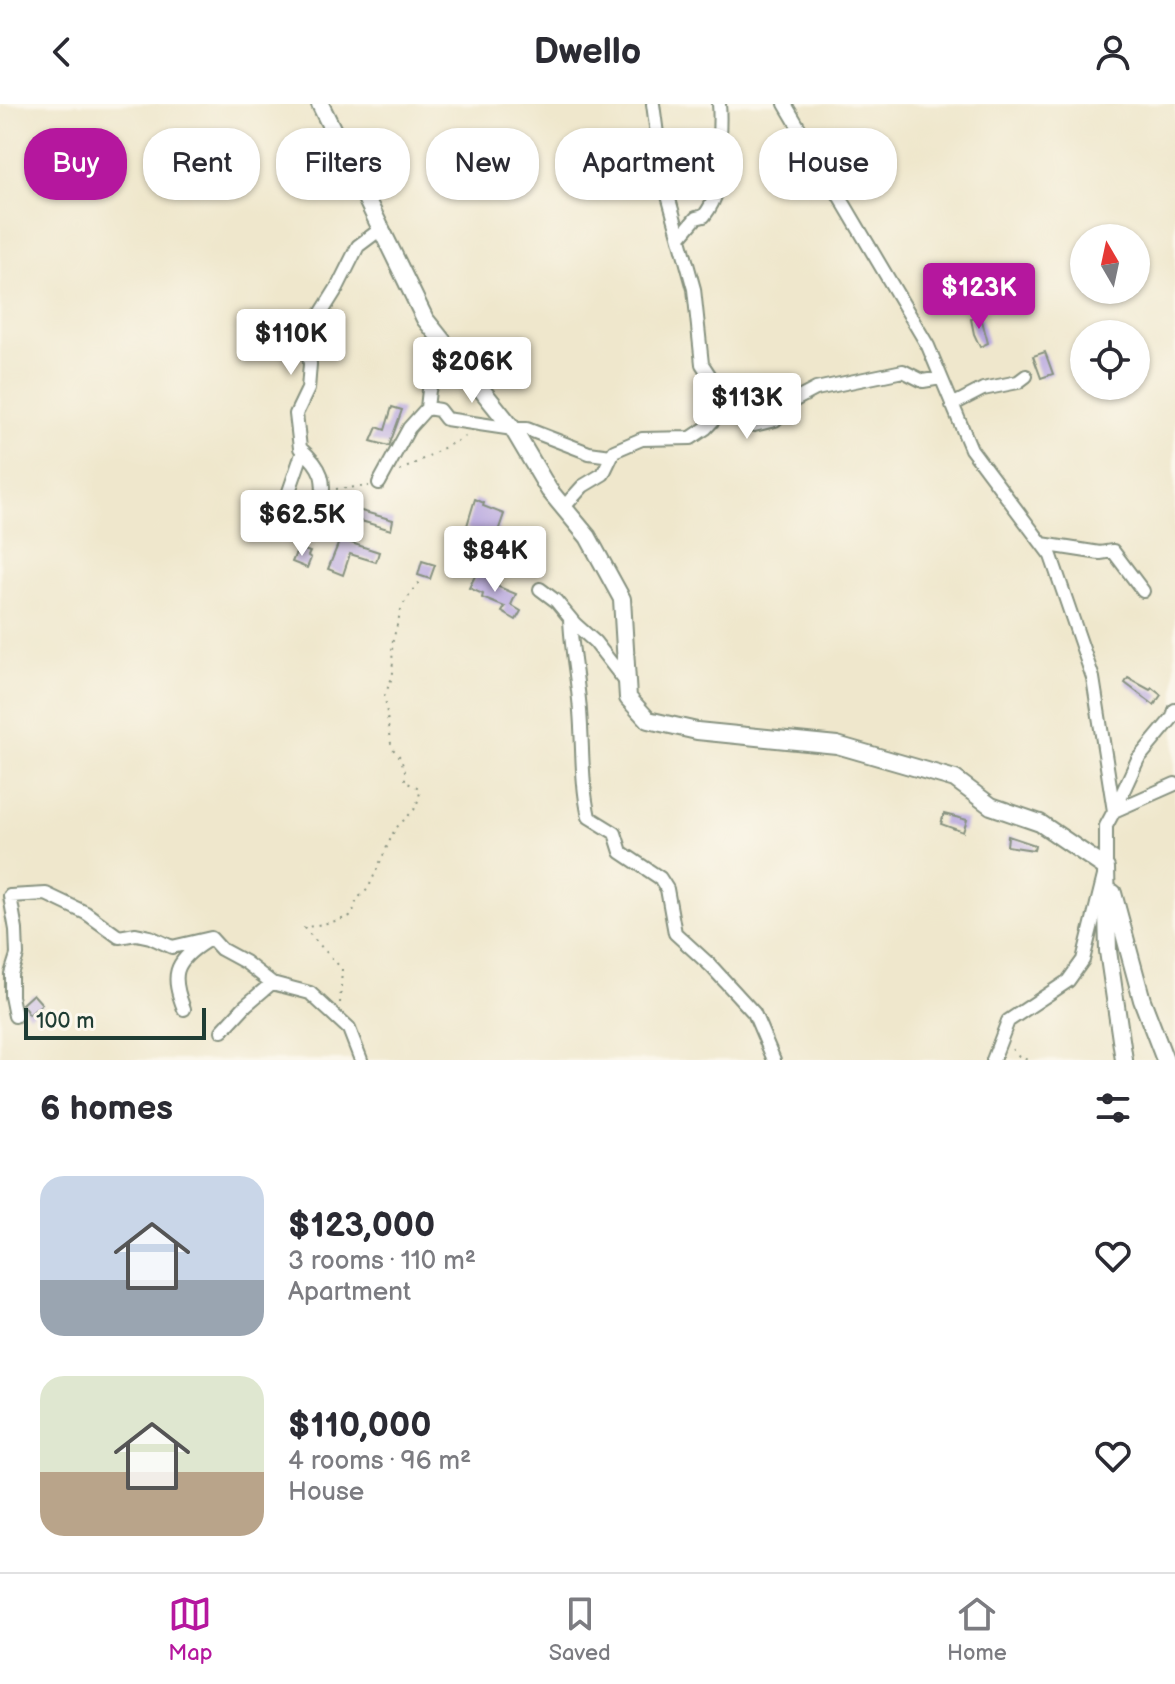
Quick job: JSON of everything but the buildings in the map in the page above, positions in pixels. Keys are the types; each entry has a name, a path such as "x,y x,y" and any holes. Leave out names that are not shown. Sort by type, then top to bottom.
{"street":[{"path":"320,104 425,319 513,429 549,490 588,537 622,599 628,698 648,720 697,731 837,745 955,779 991,806 1040,823 1106,868 1139,989 1165,1060"},
{"path":"653,104 657,134 669,145 667,192 694,289 702,364 721,393 721,412"},
{"path":"680,237 696,218 704,216 714,200 720,178 719,104"},
{"path":"785,104 928,346 971,449 1051,556 1093,678 1114,811"},
{"path":"334,526 321,521 324,494 318,464 300,448 296,414 308,389 310,364 307,336 337,288 358,246 382,228"},
{"path":"379,483 409,428 427,408 429,390 447,347"},
{"path":"563,508 583,486 603,474 614,451 642,439 691,438 721,412 739,410 754,425 775,420 795,400 816,389 903,371 923,381 941,378"},
{"path":"952,405 983,389 1018,382 1026,376"},
{"path":"427,408 439,410 446,419 537,431 589,453 611,456"},
{"path":"284,506 303,451"},
{"path":"1042,544 1100,553 1113,551 1143,591"},
{"path":"540,589 556,601 595,642 626,682"},
{"path":"570,618 589,817 615,833 621,852 660,878 667,889 675,933 711,966 754,1013 774,1060"},
{"path":"1124,1060 1108,951 1106,826 1138,759 1173,717 1175,710"},
{"path":"1114,811 1175,784"},
{"path":"993,1060 1008,1021 1068,981 1083,960 1106,868"},
{"path":"15,1016 11,974 17,955 16,930 10,896 46,894 86,913 119,937 136,934 172,947 211,938"},
{"path":"211,938 221,949 245,962 272,983 310,993 349,1029 361,1060"},
{"path":"184,1009 175,985 180,965 189,952 211,938"},
{"path":"222,1031 272,983"}],"path":[{"path":"324,494 337,488 365,488 379,483 486,425"},
{"path":"338,1020 342,969 304,928 330,920 341,921 352,915 357,899 368,889 385,845 395,829 414,810 420,796 417,787 405,782 400,757 392,748 385,695 393,675 392,644 402,606 420,581"},
{"path":"1000,1040 1019,1056 1031,1060"}]}
